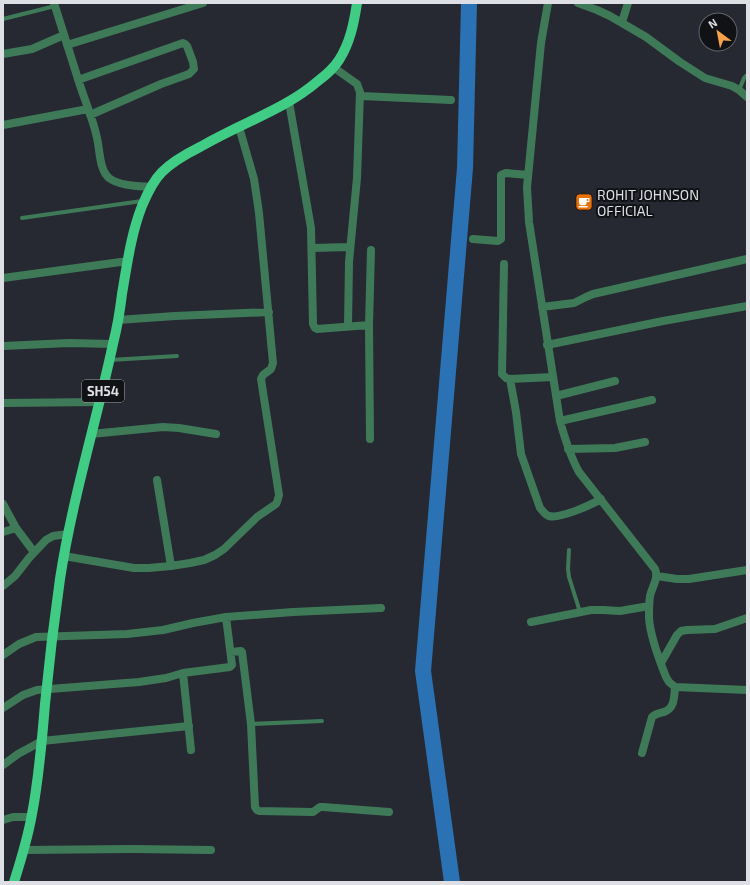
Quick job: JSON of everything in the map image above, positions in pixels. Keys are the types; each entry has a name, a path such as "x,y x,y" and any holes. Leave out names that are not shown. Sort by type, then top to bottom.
{"main road":[{"name":"SH54","path":"14,882 32,817 42,741 55,614 68,534 110,360 136,223 144,200 160,173 170,164 289,102 326,75 338,62 346,49 355,19 357,3"}],"street":[{"path":"67,44 203,3"},
{"path":"548,3 541,42 527,187 529,222 552,377 560,421 568,449 572,461 579,472 655,569 656,576 650,596 649,606 650,628 661,663 669,682 675,686 747,690"},
{"path":"578,3 622,22 706,78 732,86 747,97"},
{"path":"622,22 628,3"},
{"path":"55,4 97,136 102,166 108,177 112,180 130,185 151,186"},
{"path":"3,54 32,49 64,35"},
{"path":"3,125 89,112 189,74 194,69 187,46 183,43 78,80"},
{"path":"334,67 357,84 360,90 357,178 348,281 348,326"},
{"path":"360,96 451,100"},
{"path":"289,102 311,228 314,326 317,329 369,325"},
{"path":"64,556 134,568 171,566 204,560 224,549 251,523 278,502 279,494 261,378 271,369 274,363 259,213 254,179 239,127"},
{"path":"473,239 498,241 501,239 501,175 506,173 528,175"},
{"path":"312,248 350,247"},
{"path":"370,439 369,325 371,250"},
{"path":"542,307 574,303 589,295 747,259"},
{"path":"3,278 128,261"},
{"path":"504,264 502,372 504,377 510,379 552,377"},
{"path":"547,344 747,306"},
{"path":"118,320 268,312"},
{"path":"3,346 69,343 113,344"},
{"path":"510,379 521,454 540,508 543,512 550,516 555,516 585,508 600,499"},
{"path":"556,396 615,382"},
{"path":"560,421 652,400"},
{"path":"3,403 100,402"},
{"path":"91,434 163,427 216,434"},
{"path":"568,449 615,448 646,442"},
{"path":"157,480 171,566"},
{"path":"3,504 16,528 34,552"},
{"path":"3,532 16,528"},
{"path":"3,586 15,576 34,552 46,540 53,536 68,534"},
{"path":"656,576 689,579 747,570"},
{"path":"531,622 597,609 620,612 649,606"},
{"path":"3,655 19,644 36,638 127,634 156,631 226,617 381,608"},
{"path":"3,708 29,692 37,690 139,682 166,678 183,673 231,667 231,652 226,617"},
{"path":"661,663 681,631 715,628 747,618"},
{"path":"231,652 242,652 251,724 256,810 259,812 313,812 323,807 389,812"},
{"path":"183,673 191,750"},
{"path":"642,754 652,717 656,714 669,710 672,707 675,686"},
{"path":"3,765 18,754 42,741 189,726"},
{"path":"3,820 14,817 32,817"},
{"path":"24,850 211,850"}],"lane":[{"path":"3,19 55,4"},
{"path":"739,90 747,75"},
{"path":"22,218 144,200"},
{"path":"110,360 178,356"},
{"path":"569,550 569,577 580,612"},
{"path":"251,724 322,721"}],"waterway":[{"path":"452,882 423,671 465,168 469,3"}],"place":[{"name":"ROHIT JOHNSON OFFICIAL","path":"584,202"}]}
